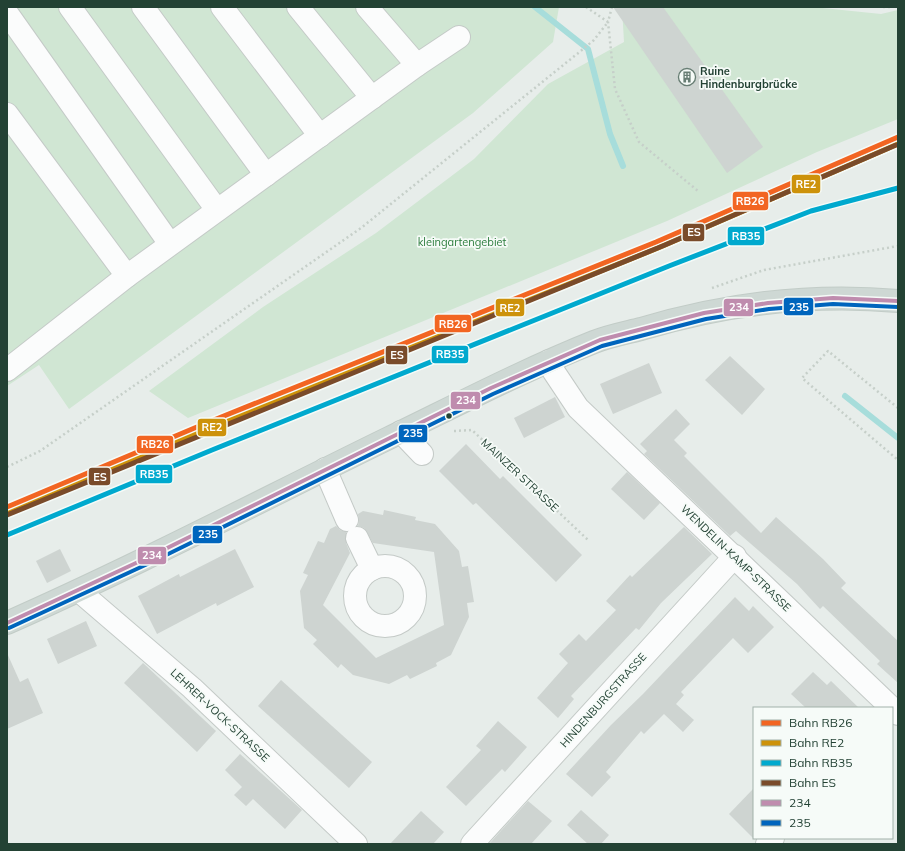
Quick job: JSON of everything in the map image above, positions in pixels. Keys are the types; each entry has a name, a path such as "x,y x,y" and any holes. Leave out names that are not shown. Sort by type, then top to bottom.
{"main road":[{"path":"7,623 79,591 325,469 549,361 597,341 667,321 714,310 763,303 835,298 898,301"}],"street":[{"path":"16,7 7,13 170,244"},
{"path":"70,7 217,210"},
{"path":"143,7 266,175"},
{"path":"222,7 320,136"},
{"path":"298,7 372,98"},
{"path":"368,7 417,65"},
{"path":"7,370 170,244 417,65 459,37"},
{"path":"7,114 127,276"},
{"name":"WENDELIN-KAMP-STRASSE","path":"549,361 554,372 578,408 735,556 890,707"},
{"path":"401,432 422,454"},
{"path":"325,469 372,569"},
{"name":"HINDENBURGSTRASSE","path":"472,844 735,556"},
{"name":"LEHRER-VOCK-STRASSE","path":"79,591 192,688 356,844"}],"path":[{"path":"586,7 608,22"},
{"path":"612,7 608,22 615,89 639,142 698,191"},
{"path":"883,7 894,7"},
{"path":"7,467 40,451 361,228 594,40 608,22"},
{"path":"898,408 828,351 802,378 898,460"},
{"name":"MAINZER STRASSE","path":"452,432 472,430 588,540"}],"green space":[{"path":"7,7 559,7 553,42 473,113 69,409 39,365 7,386"},
{"name":"kleingartengebiet","path":"622,7 813,7 881,14 898,10 898,119 817,152 667,221 188,418 149,391 263,307 376,233 474,159 548,84 624,42"}],"building":[{"name":"Ruine Hindenburgbrücke","path":"613,7 663,7 763,147 727,173"},
{"path":"730,356 765,389 742,415 705,380"},
{"path":"649,363 662,393 613,414 600,384"},
{"path":"555,397 565,417 524,438 514,418"},
{"path":"676,409 690,424 674,440 687,453 684,456 761,533 776,517 823,559 846,583 841,588 898,641 898,683 877,664 880,661 823,606 820,609 797,584 736,531 730,536 644,454 647,451 640,444"},
{"path":"466,444 500,479 503,476 582,555 556,582 476,503 473,505 439,471"},
{"path":"627,472 660,503 644,520 611,489"},
{"path":"384,510 416,517 415,520 435,524 459,551 462,567 468,566 474,602 467,603 469,617 451,655 436,663 437,666 410,679 407,675 389,684 353,675 341,664 338,668 313,644 317,640 304,628 300,591 308,575 303,573 318,541 324,543 330,529 336,526 340,530 346,532 346,543 350,553 323,605 376,658 444,625 434,552 373,543 364,528 358,526 358,514 363,511 383,515"},
{"path":"684,527 712,554 661,603 639,630 636,628 571,696 574,699 558,718 537,698 568,663 559,654 579,634 586,641 616,610 606,601 630,575 632,577"},
{"path":"60,549 71,571 47,583 36,561"},
{"path":"235,549 254,587 217,606 216,603 157,634 138,596 179,574 180,577"},
{"path":"735,597 749,611 753,606 774,627 748,653 733,638 681,692 684,695 676,704 694,720 683,732 664,714 644,734 641,731 606,772 611,777 592,797 566,774 611,725 643,694"},
{"path":"86,621 97,646 58,664 47,639"},
{"path":"7,653 20,682 28,678 43,713 7,729"},
{"path":"143,663 216,731 197,752 124,683"},
{"path":"813,672 827,685 831,681 858,707 805,707 791,694"},
{"path":"281,680 372,762 349,788 258,706"},
{"path":"498,721 527,747 505,772 502,769 466,806 446,787 481,750 476,746"},
{"path":"240,754 302,810 285,829 253,799 246,806 234,795 242,787 225,770"},
{"path":"753,789 753,838 729,814"},
{"path":"528,801 552,821 531,844 489,844"},
{"path":"581,810 609,835 601,844 588,844 567,825"},
{"path":"421,811 444,832 433,844 390,844"}],"waterway":[{"path":"535,7 588,49 610,134 623,166"},
{"path":"845,396 898,438"}],"rail line":[{"name":"RB26","path":"7,507 204,424 656,242 898,137"},
{"name":"RE2","path":"9,513 206,430 658,248 898,144"},
{"name":"ES","path":"7,515 665,245 896,145"},
{"name":"RB35","path":"7,535 212,450 669,266 811,211 898,188"}],"transit line":[{"name":"234","path":"7,623 151,556 491,388 600,340 704,313 768,303 833,298 898,301"},
{"name":"235","path":"9,628 154,561 493,394 602,346 706,319 769,309 833,304 898,307"}],"place":[{"name":"Ruine Hindenburgbrücke","path":"687,77"}]}
